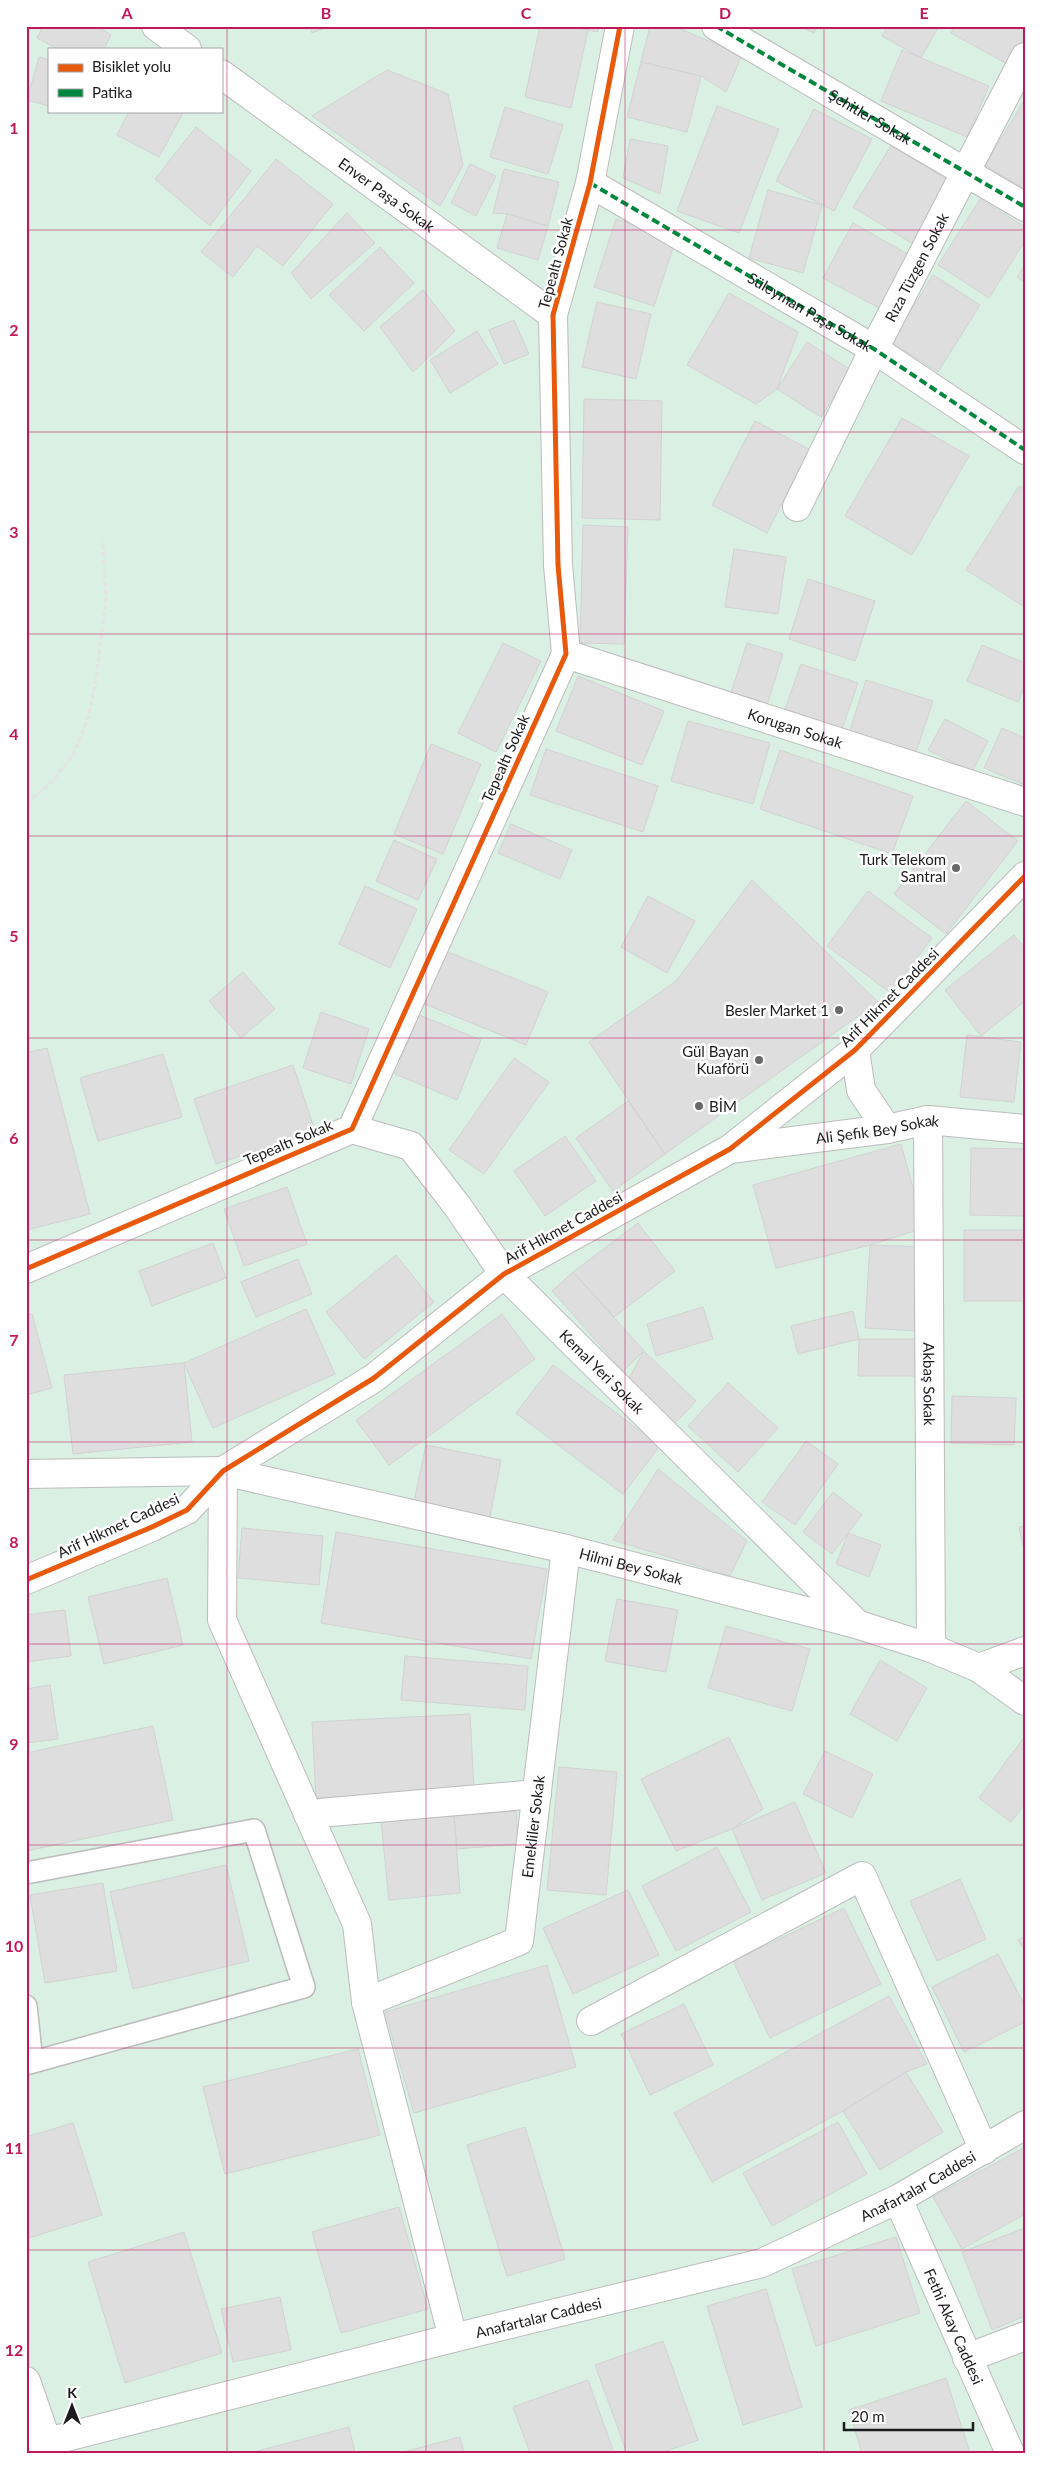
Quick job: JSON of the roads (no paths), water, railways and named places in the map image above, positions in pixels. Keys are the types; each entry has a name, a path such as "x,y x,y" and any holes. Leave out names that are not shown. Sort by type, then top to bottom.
{"street":[{"path":"156,26 186,48"},
{"name":"Tepealtı Sokak","path":"26,1269 352,1128 566,654 558,565 553,315 590,183 620,26"},
{"name":"Şehitler Sokak","path":"716,26 1025,206"},
{"name":"Rıza Tüzgen Sokak","path":"797,507 874,349 1025,57"},
{"name":"Enver Paşa Sokak","path":"222,75 553,315"},
{"name":"Süleyman Paşa Sokak","path":"590,183 874,349 1025,450"},
{"name":"Korugan Sokak","path":"566,654 1025,802"},
{"name":"Arif Hikmet Caddesi","path":"26,1580 152,1527 187,1510 223,1471 374,1378 504,1274 730,1149 855,1050 1025,876"},
{"path":"855,1050 861,1090 887,1128"},
{"name":"Ali Şefik Bey Sokak","path":"730,1149 887,1128 928,1120 1025,1129"},
{"name":"Akbaş Sokak","path":"928,1120 931,1648"},
{"name":"Kemal Yeri Sokak","path":"352,1128 411,1146 458,1207 504,1274 856,1624"},
{"path":"223,1471 222,1620 357,1924 366,2002 453,2338"},
{"name":"Arif Hikmet Caddesi","path":"26,1474 223,1471"},
{"name":"Hilmi Bey Sokak","path":"223,1471 566,1549 856,1624 931,1648 979,1668 1025,1701"},
{"name":"Emekliler Sokak","path":"366,2002 519,1941 566,1549"},
{"path":"979,1668 1025,1651"},
{"path":"308,1814 537,1794"},
{"path":"591,2021 862,1876 984,2150"},
{"name":"Anafartalar Caddesi","path":"41,2446 453,2338 762,2263 898,2199 1025,2125"},
{"name":"Fethi Akay Caddesi","path":"898,2199 1010,2453"},
{"path":"967,2358 1025,2336"},
{"path":"27,2384 41,2446"}],"lane":[{"path":"26,1873 254,1830 304,1987 29,2063 26,2006"}],"place":[{"name":"Turk Telekom Santral","path":"956,868"},
{"name":"Besler Market 1","path":"839,1010"},
{"name":"Gül Bayan Kuaförü","path":"759,1060"},
{"name":"BİM","path":"699,1106"}]}
